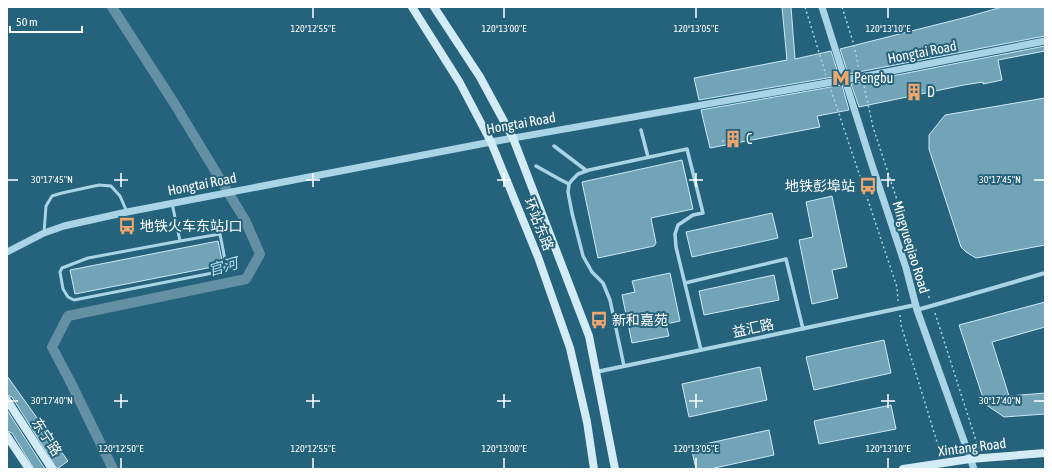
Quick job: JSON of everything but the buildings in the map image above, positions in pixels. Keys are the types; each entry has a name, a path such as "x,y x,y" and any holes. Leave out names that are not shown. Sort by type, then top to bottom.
{"main road":[{"name":"环站东路","path":"412,7 460,83 491,142 538,257 570,348 587,422 594,469"},
{"name":"环站东路","path":"434,7 480,77 513,138 589,336 615,469"},
{"name":"东宁路","path":"7,400 52,469"},
{"path":"7,436 29,469"},
{"name":"Xintang Road","path":"903,469 970,459 1045,453"}],"street":[{"name":"Mingyueqiao Road","path":"822,7 836,46 845,80 906,268 916,308 974,469"},
{"name":"Hongtai Road","path":"7,252 44,233 64,226 127,212 491,142 862,77 1045,41"},
{"path":"641,130 648,157"},
{"path":"554,146 587,171"},
{"path":"624,366 610,300 603,283 592,272 583,256 570,206 568,192 569,184 578,174 587,171 688,148 703,213 693,215 678,225 675,234 676,247 701,350"},
{"path":"536,166 569,184"},
{"path":"685,282 786,259 802,329"},
{"name":"益汇路","path":"596,372 899,308 916,308 932,305 1045,273"}],"lane":[{"path":"44,233 46,206 52,196 62,193 99,185 111,186 120,196 127,212"},
{"path":"172,203 180,240"},
{"path":"220,234 226,265 223,271 74,300 68,297 63,289 60,272 62,268 72,263 88,258 180,240 220,234"}],"path":[{"path":"805,7 828,83 897,287 901,325 943,463"},
{"path":"842,7 854,45 873,127 924,285 940,327 981,458"},
{"path":"907,94 923,90"},
{"path":"722,141 740,138"}],"waterway":[{"name":"官河","path":"112,7 174,103 245,220 260,254 246,279 68,316 52,347 113,469"}],"place":[{"name":"Pengbu","path":"841,78"},
{"name":"D","path":"914,92"},
{"name":"C","path":"733,139"},
{"name":"地铁彭埠站","path":"868,186"},
{"name":"地铁火车东站J口","path":"127,226"},
{"name":"新和嘉苑","path":"599,320"}]}
